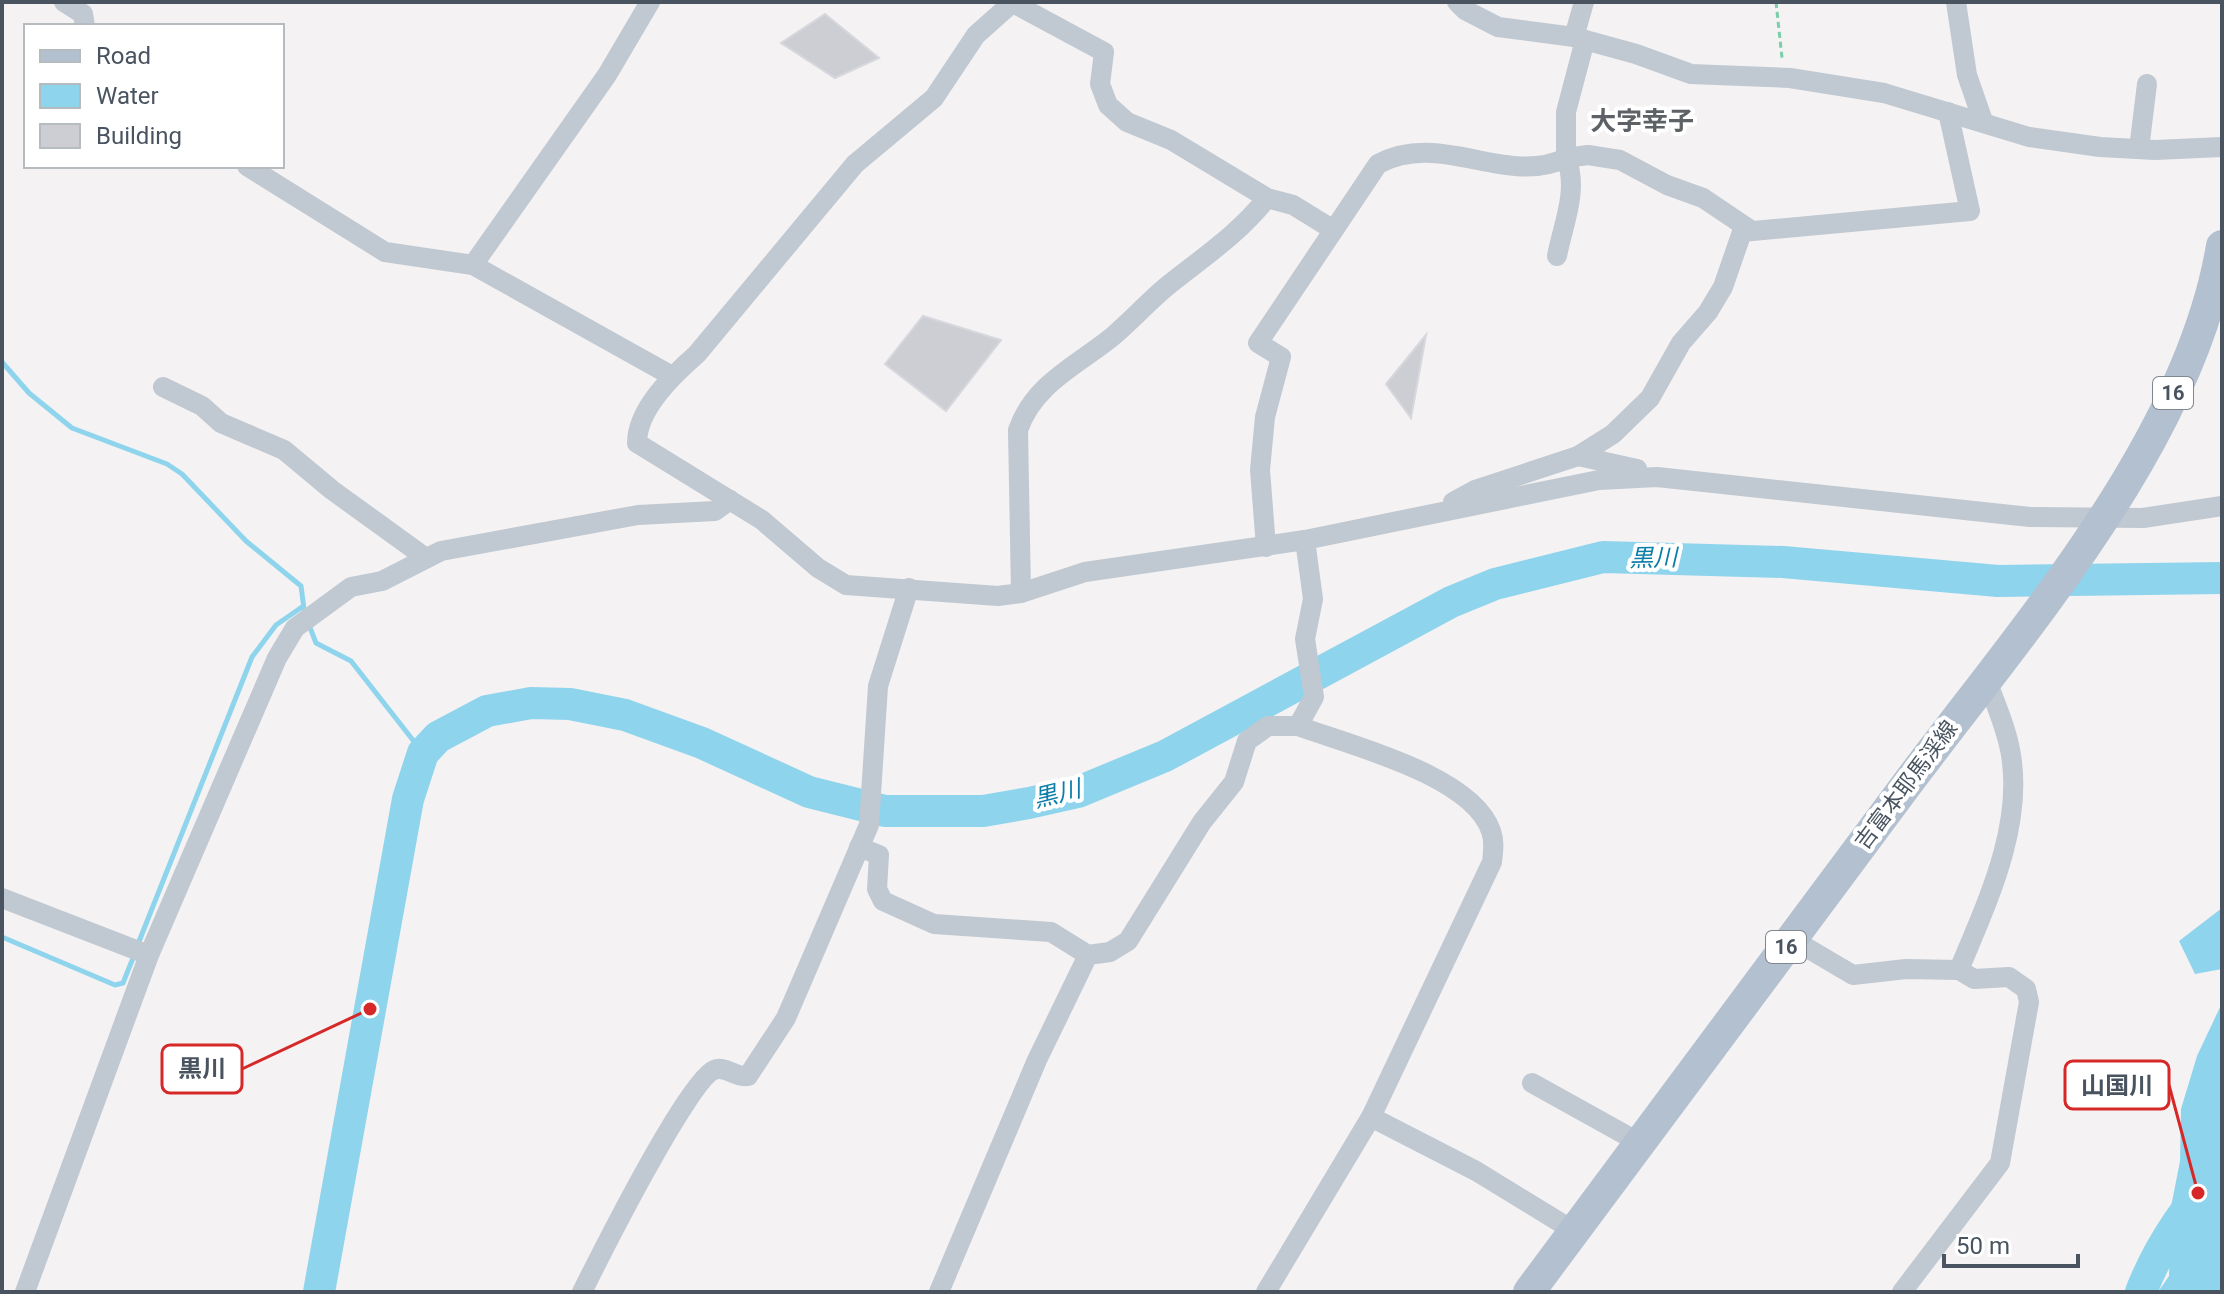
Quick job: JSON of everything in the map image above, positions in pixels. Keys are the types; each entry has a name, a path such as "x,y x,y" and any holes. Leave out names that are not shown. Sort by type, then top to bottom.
{"main road":[{"name":"吉富本耶馬渓線","path":"1529,1292 2100,523 2193,353 2216,280 2222,246"}],"street":[{"path":"64,2 83,14 85,24"},
{"path":"473,265 607,75 650,2"},
{"path":"1332,229 1293,205 1267,198 1171,140 1127,122 1108,105 1100,84 1104,52 1013,2 976,35 934,98 855,164 697,354 672,376 637,427 637,443 762,520 818,568 846,585 998,596 1021,593 1085,572 1266,547 1599,480 1639,478 1708,482 1863,502 2100,523 2222,506"},
{"path":"1457,2 1498,27 1580,39 1691,74 1785,78 1884,93 2029,137 2139,149 2222,147"},
{"path":"1557,256 1572,187 1566,158 1566,112 1584,2"},
{"path":"1956,2 1967,75 1983,121"},
{"path":"2139,149 2147,84"},
{"path":"1452,509 1453,500 1578,456 1613,434 1650,398 1681,343 1708,312 1723,287 1742,232 1970,211 1948,112"},
{"path":"1266,547 1260,470 1265,417 1281,357 1258,343 1378,164 1389,158 1432,151 1496,164 1551,165 1566,158 1588,155 1620,160 1667,185 1703,198 1752,231"},
{"path":"250,168 385,252 473,265 672,376"},
{"path":"1021,593 1018,430 1025,408 1044,387 1113,336 1162,291 1245,226 1267,198"},
{"path":"163,387 202,406 221,423 284,450 332,490 426,558"},
{"path":"1578,456 1637,469 1639,478"},
{"path":"25,1292 149,955 285,642 307,618 351,587 382,581 441,551 638,515 715,511 730,500"},
{"path":"1298,726 1314,697 1305,639 1313,599 1305,540"},
{"path":"582,1292 652,1158 698,1084 711,1071 719,1068 744,1077 752,1072 786,1018 869,825 878,686 909,588"},
{"path":"1959,970 1989,897 2014,797 2011,754 1986,678"},
{"path":"859,847 879,855 877,889 883,901 934,924 1051,932 1088,955 1110,952 1128,941 1202,822 1234,782 1247,741 1268,726 1298,726 1399,763 1451,787 1484,818 1494,843 1492,862 1371,1117 1266,1292"},
{"path":"2,898 149,955"},
{"path":"1792,939 1853,975 1906,969 1959,970 1974,979 2009,977 2026,989 2029,1002 2027,1017 2000,1163 1902,1292"},
{"path":"939,1292 1037,1060 1088,955"},
{"path":"1532,1083 1640,1143"},
{"path":"1371,1117 1476,1171 1574,1231"}],"path":[{"path":"1776,2 1785,78"}],"water":[{"path":"2222,908 2222,969 2195,974 2179,941"},
{"path":"2222,1003 2222,1292 2158,1292 2169,1276 2171,1207 2180,1161 2181,1109 2197,1056"}],"building":[{"path":"825,14 879,58 835,78 781,43"},
{"path":"923,316 1001,340 946,411 885,364"},
{"path":"1426,335 1411,418 1386,384"}],"waterway":[{"path":"2,362 29,393 72,428 167,464 182,474 246,541 301,586 305,616"},
{"name":"黒川","path":"319,1292 408,799 423,753 438,737 487,711 531,703 570,704 625,715 702,743 809,792 885,811 983,811 1078,792 1165,756 1451,602 1495,584 1603,557 1783,562 1998,581 2222,578"},
{"path":"138,944 252,657 276,625 302,607"},
{"path":"309,625 316,643 351,661 423,753"},
{"path":"2,937 115,985 123,983 135,953"},
{"path":"2141,1292 2156,1258 2176,1226 2222,1167"}],"place":[{"name":"黒川","path":"370,1009"},
{"name":"山国川","path":"2198,1193"}],"district":[{"name":"大字幸子","path":"1642,121"}]}
